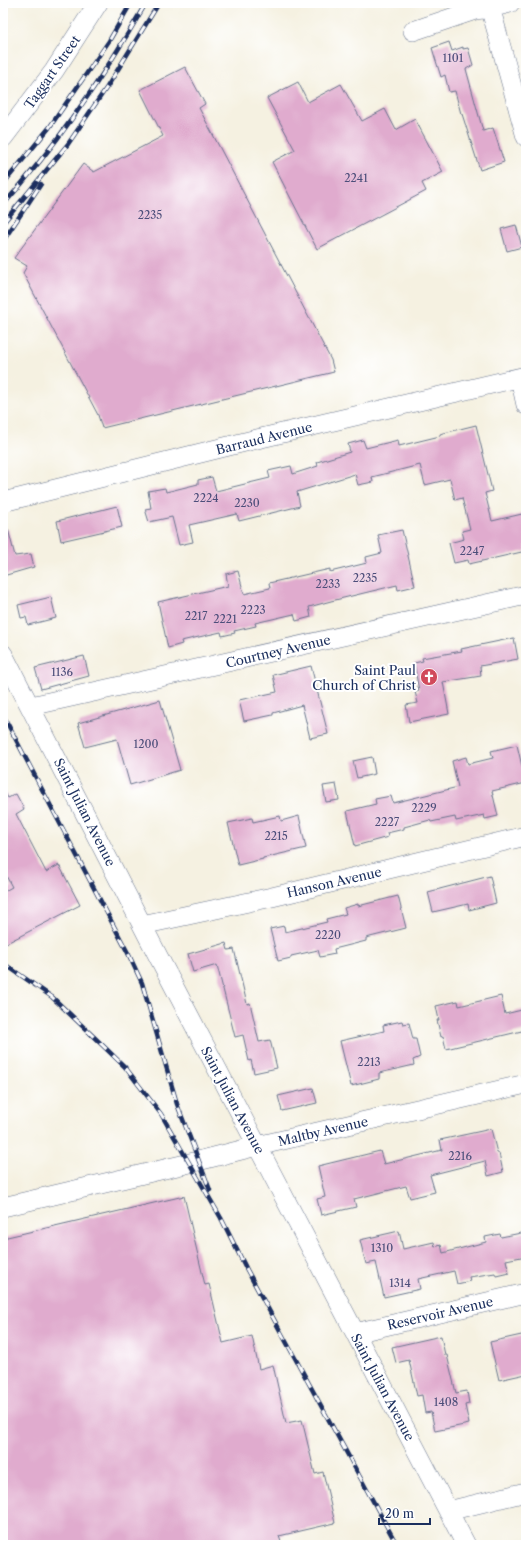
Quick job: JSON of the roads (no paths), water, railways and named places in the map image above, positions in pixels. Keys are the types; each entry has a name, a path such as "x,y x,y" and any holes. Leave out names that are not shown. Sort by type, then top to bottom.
{"street":[{"name":"Taggart Street","path":"3,138 54,71 98,3"},
{"path":"413,31 475,10 510,3"},
{"path":"490,6 526,137"},
{"path":"523,377 526,405"},
{"name":"Barraud Avenue","path":"3,502 523,377"},
{"name":"Courtney Avenue","path":"31,706 526,595"},
{"name":"Saint Julian Avenue","path":"3,654 142,925 466,1545"},
{"name":"Hanson Avenue","path":"142,925 272,897 526,836"},
{"name":"Maltby Avenue","path":"3,1207 257,1146 526,1084"},
{"name":"Reservoir Avenue","path":"355,1333 526,1293"},
{"path":"448,1511 526,1492"}],"railway":[{"path":"3,184 49,128 109,41 131,3"},
{"path":"3,205 43,158 80,108 146,3"},
{"path":"3,223 68,144 107,87 159,3"},
{"path":"3,241 41,184"},
{"path":"3,715 128,953 142,983 177,1104 210,1190"},
{"path":"3,963 52,997 95,1038 125,1067 161,1114 221,1218 247,1270 397,1545"}],"place":[{"name":"Saint Paul Church of Christ","path":"429,677"}]}
